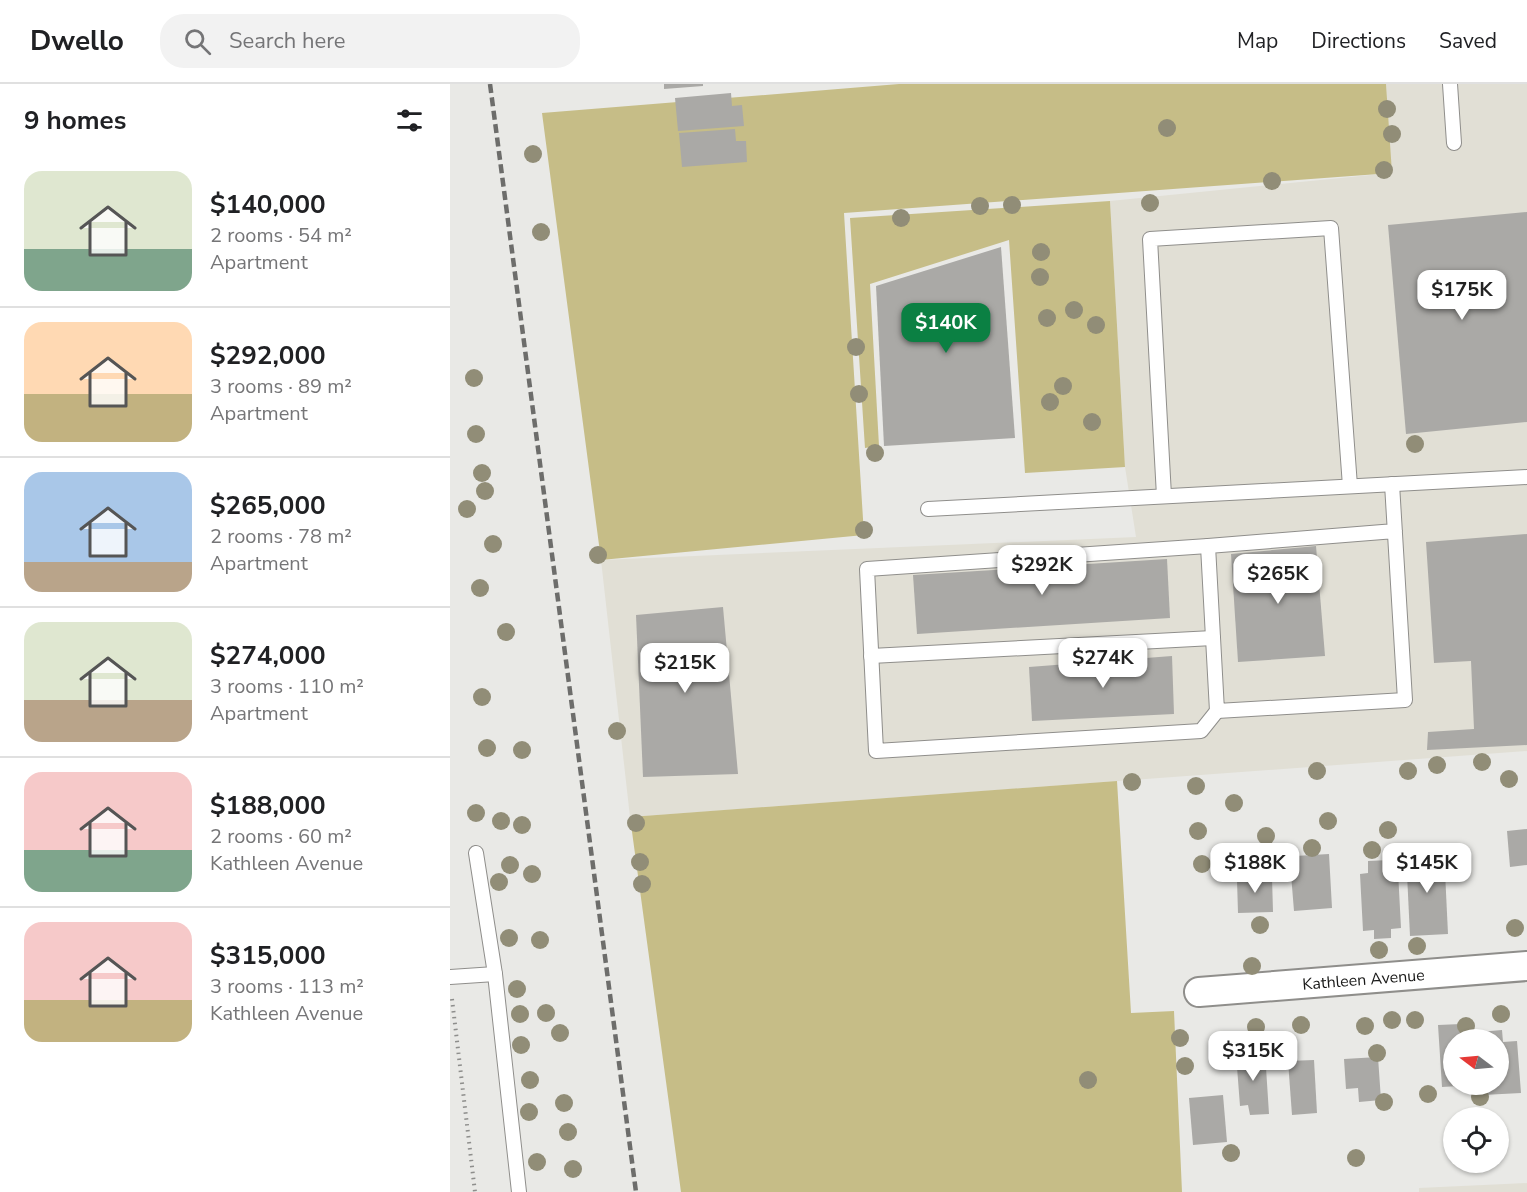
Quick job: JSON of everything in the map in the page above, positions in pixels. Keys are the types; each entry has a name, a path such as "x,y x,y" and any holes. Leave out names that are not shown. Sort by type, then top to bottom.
{"street":[{"name":"Kathleen Avenue","path":"1199,992 1527,966"}],"lane":[{"path":"1450,84 1454,143"},
{"path":"1164,496 1150,239 1331,228 1350,486"},
{"path":"928,509 1527,477"},
{"path":"1217,711 1405,700 1392,484"},
{"path":"1208,546 1217,711 1201,730 876,751 867,569 1395,531"},
{"path":"872,656 1213,638"},
{"path":"476,853 495,974 519,1192"},
{"path":"450,976 495,974"}],"path":[{"path":"450,996 475,1192"}],"shaded area":[{"path":"899,84 1386,84 1392,173 844,213 864,535 601,560 542,113"},
{"path":"1386,84 1527,84 1527,751 630,817 601,560 1136,537 1125,467 1110,201 1391,173"},
{"path":"1110,201 1125,467 1025,473 1009,240 870,284 879,446 865,448 850,218"},
{"path":"1117,781 1131,1013 1174,1011 1182,1192 681,1192 630,817"},
{"path":"1527,1183 1527,1192 1419,1192 1419,1188"}],"building":[{"path":"664,84 703,84 703,86 664,89"},
{"path":"731,93 732,106 742,105 744,126 678,131 675,98"},
{"path":"735,129 736,141 746,141 747,162 682,167 679,133"},
{"path":"1527,212 1527,422 1406,434 1388,225"},
{"path":"1001,247 1015,438 884,446 876,286"},
{"path":"1527,534 1527,745 1427,750 1428,732 1474,729 1471,661 1434,663 1426,542"},
{"path":"1316,546 1325,656 1238,662 1231,554"},
{"path":"1167,559 1170,618 917,634 913,575"},
{"path":"723,607 738,774 643,777 636,615"},
{"path":"1172,656 1174,714 1032,721 1029,667"},
{"path":"1527,829 1527,865 1510,867 1507,831"},
{"path":"1444,851 1448,934 1410,936 1406,853"},
{"path":"1329,854 1332,908 1294,911 1290,862 1295,862 1295,856"},
{"path":"1390,860 1390,871 1398,871 1401,928 1391,929 1391,938 1374,939 1374,930 1363,931 1360,874 1368,873 1368,861"},
{"path":"1259,870 1259,878 1272,877 1273,912 1238,913 1237,880 1246,879 1246,871"},
{"path":"1461,1024 1461,1029 1443,1029 1443,1087 1442,1087 1438,1025"},
{"path":"1517,1041 1521,1093 1509,1094 1509,1042"},
{"path":"1265,1052 1269,1114 1250,1115 1248,1105 1240,1106 1236,1054"},
{"path":"1378,1057 1381,1100 1359,1102 1358,1088 1346,1089 1344,1059"},
{"path":"1314,1060 1317,1113 1292,1115 1288,1061"},
{"path":"1223,1095 1227,1142 1193,1145 1189,1098"}],"railway":[{"path":"490,84 636,1192"}]}
